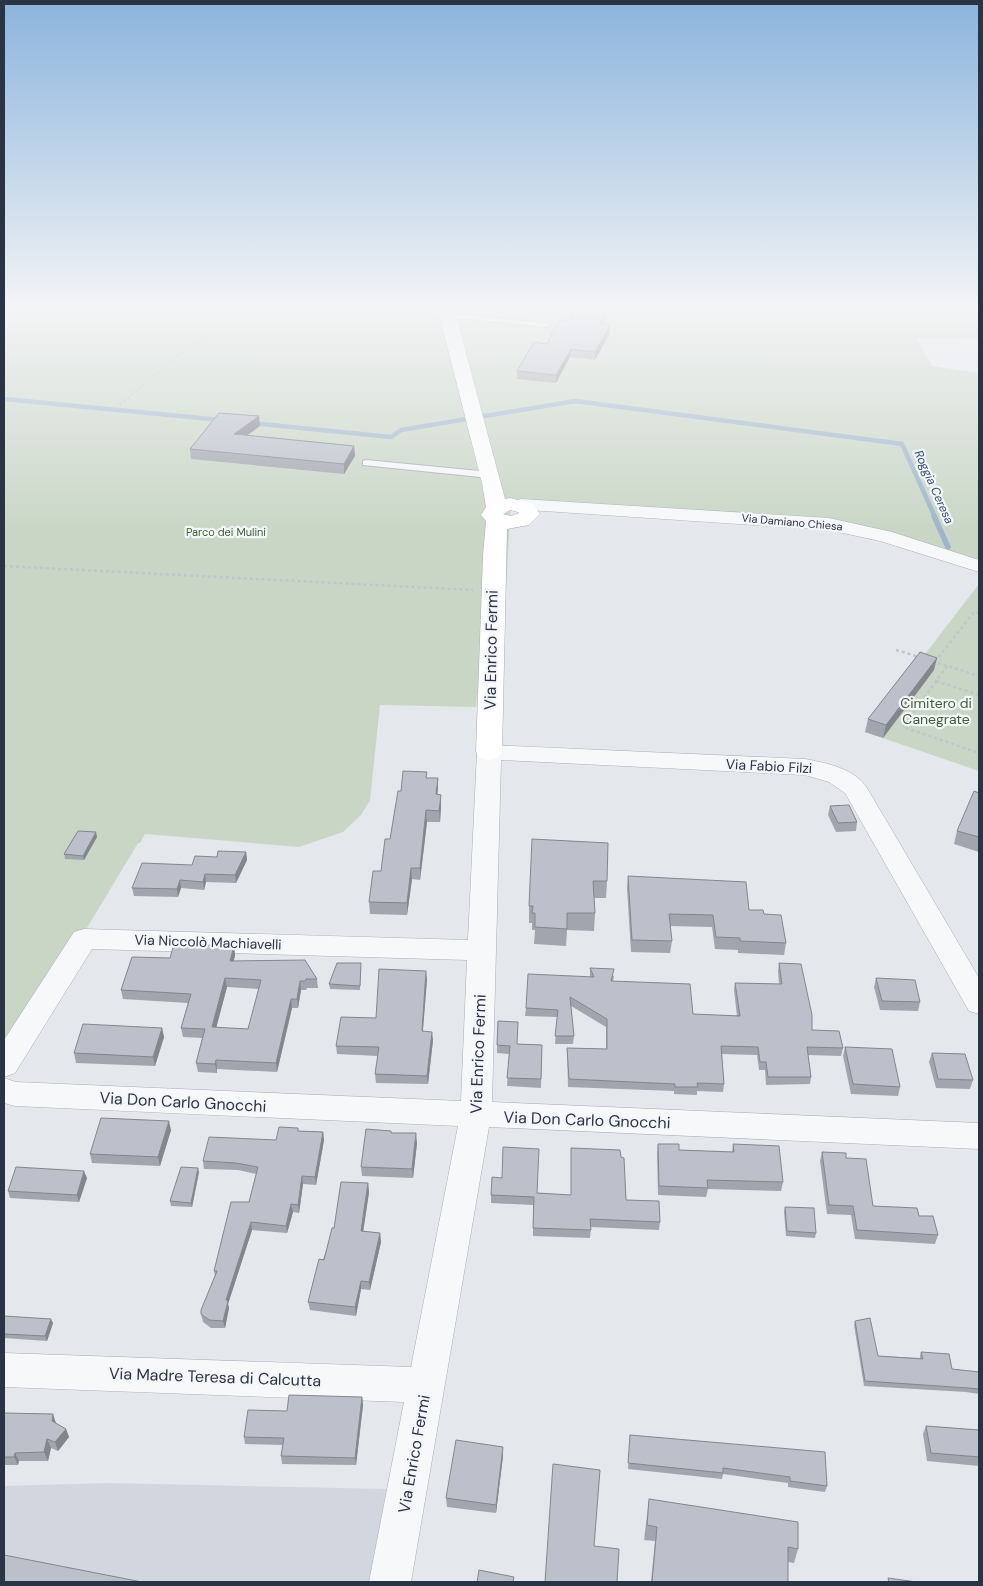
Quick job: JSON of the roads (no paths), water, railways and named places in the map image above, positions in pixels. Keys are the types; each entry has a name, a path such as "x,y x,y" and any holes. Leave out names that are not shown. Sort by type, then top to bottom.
{"street":[{"name":"Via Enrico Fermi","path":"390,1582 476,1115 494,556 512,512 491,479 466,383"},
{"name":"Via Damiano Chiesa","path":"512,512 563,510 629,512 785,520 836,525 885,536 979,566"},
{"name":"Via Fabio Filzi","path":"489,752 805,768 828,772 838,776 855,788 979,1003"},
{"name":"Via Niccolò Machiavelli","path":"4,1065 84,939 482,950"},
{"name":"Via Don Carlo Gnocchi","path":"10,1092 476,1115 979,1136"},
{"name":"Via Madre Teresa di Calcutta","path":"4,1370 426,1385"}],"lane":[{"path":"366,462 491,479"}],"waterway":[{"name":"Roggia Ceresa","path":"4,399 221,420"},
{"name":"Roggia Ceresa","path":"251,423 391,437 401,430 575,401 902,444 935,517"},
{"name":"Roggia Ceresa","path":"934,516 948,547"}],"park label":[{"name":"Parco dei Mulini","path":"226,532"},
{"name":"Cimitero di Canegrate","path":"936,712"}]}
